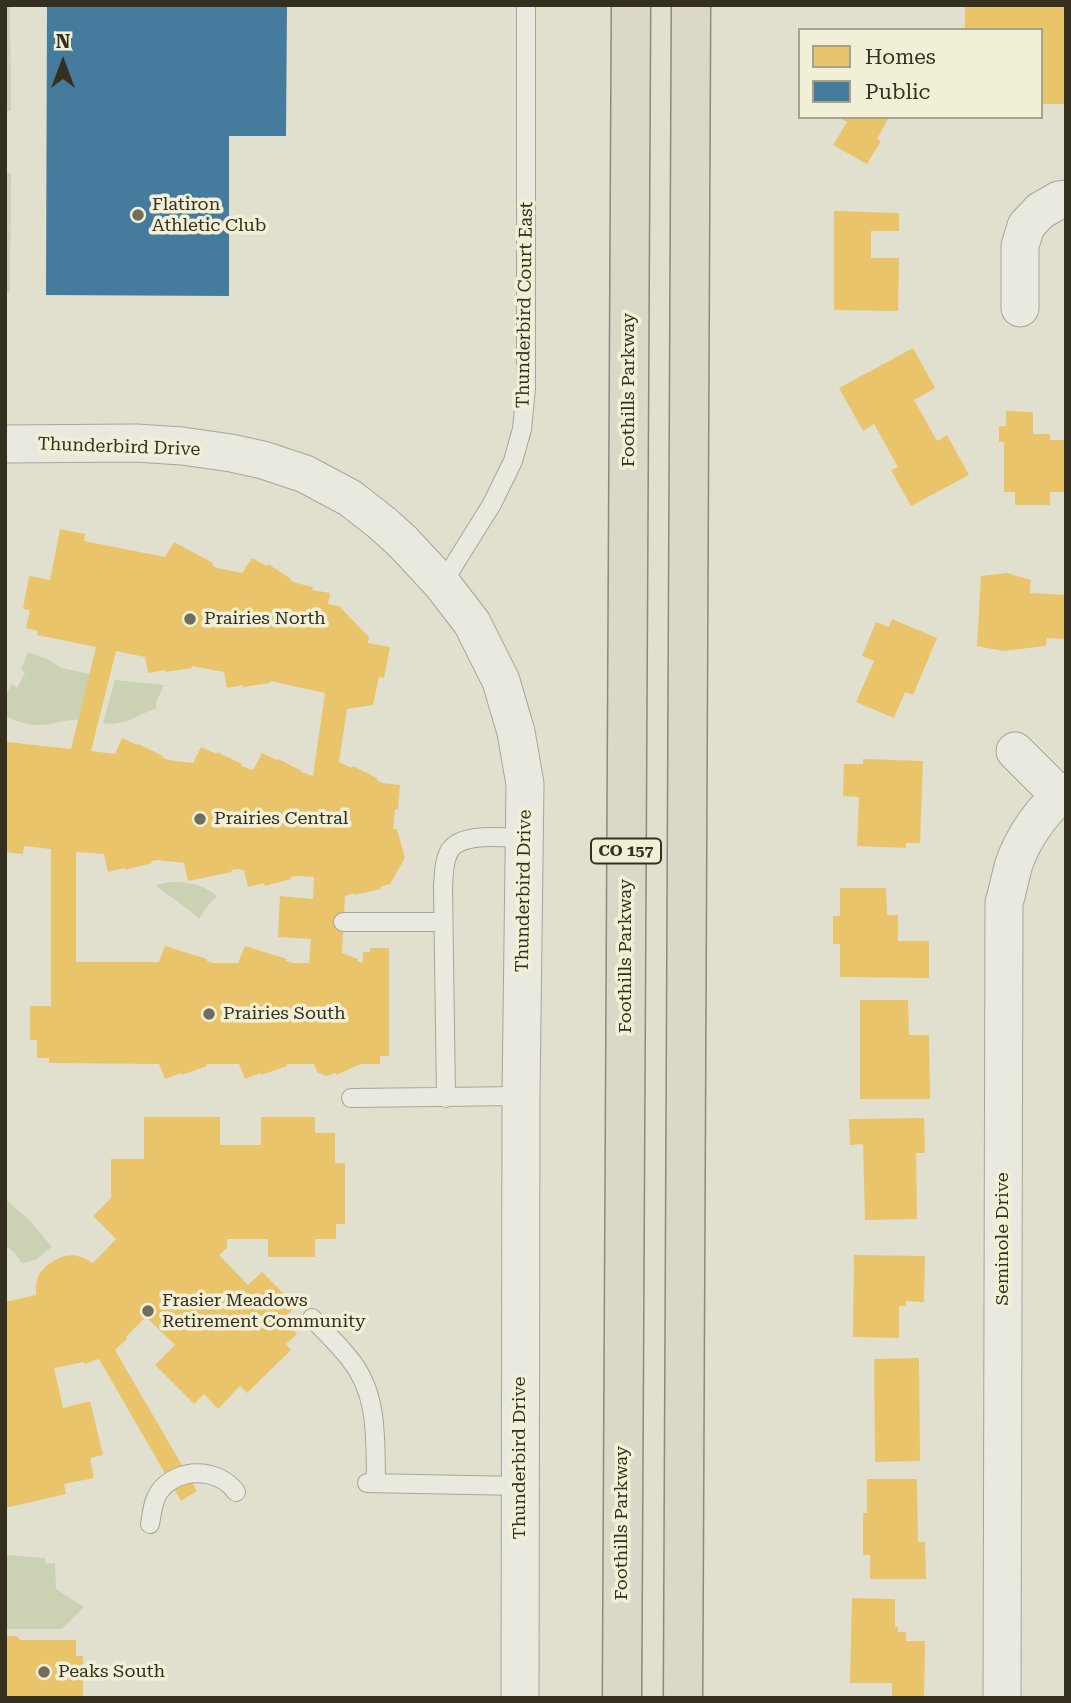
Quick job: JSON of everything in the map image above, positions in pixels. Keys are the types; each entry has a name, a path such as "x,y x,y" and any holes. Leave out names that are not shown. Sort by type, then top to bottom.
{"highway":[{"name":"Foothills Parkway","path":"622,1698 631,5"},
{"name":"CO 157","path":"683,1698 691,5"}],"street":[{"path":"1020,308 1020,246 1026,226 1040,211 1066,199"},
{"name":"Thunderbird Drive","path":"5,444 136,443 182,446 263,460 305,474 350,498 396,536 442,584 472,623 501,681 516,732 525,784 521,1096 520,1698"},
{"name":"Seminole Drive","path":"1002,1698 1004,903 1014,863 1034,825 1063,793 1015,751"}],"lane":[{"name":"Thunderbird Court East","path":"442,584 492,504 513,461 522,429 526,389 526,5"},
{"path":"446,1098 443,922 444,870 448,853 456,843 471,838 525,838"},
{"path":"343,922 443,922"},
{"path":"351,1098 521,1096"},
{"path":"312,1318 350,1359 363,1378 370,1396 375,1424 371,1483 520,1486"},
{"path":"150,1524 153,1506 160,1491 171,1481 186,1474 202,1473 218,1477 236,1492"}],"green space":[{"path":"5,5 10,5 11,111 5,111"},
{"path":"5,173 11,173 10,292 5,292"},
{"path":"28,652 62,668 90,674 79,720 39,725 5,716 5,697 12,684 17,688 25,673 21,669"},
{"path":"115,680 164,685 156,708 117,724 103,723"},
{"path":"170,882 195,884 217,896 199,919 155,885"},
{"path":"5,1199 29,1220 52,1247 36,1260 22,1263 5,1245"},
{"path":"5,1555 45,1558 46,1564 55,1563 56,1589 84,1607 62,1629 5,1629"}],"building: Homes":[{"path":"965,5 1066,5 1066,104 1043,104 1043,28 965,28"},
{"path":"842,119 888,119 877,139 881,141 867,164 833,145 847,122"},
{"path":"834,211 899,213 899,231 871,231 871,258 899,258 898,311 834,310"},
{"path":"913,348 935,388 914,400 937,441 947,435 969,475 911,506 891,470 898,467 874,424 863,431 839,388"},
{"path":"1006,411 1033,412 1033,434 1050,434 1050,440 1066,440 1066,492 1050,492 1050,505 1015,505 1015,492 1004,492 1004,442 999,442 999,426 1006,426"},
{"path":"60,529 85,534 84,541 165,557 174,542 213,563 217,568 242,573 252,558 267,566 268,564 296,583 313,587 312,590 330,593 328,604 339,606 369,637 368,643 390,647 384,678 379,677 373,705 347,709 339,762 352,768 353,766 382,783 400,785 393,829 397,829 405,858 390,884 380,887 381,889 345,896 342,953 363,963 363,952 370,952 370,948 389,948 389,1056 380,1056 380,1064 361,1064 336,1075 326,1076 317,1072 314,1064 286,1064 287,1066 245,1079 239,1064 206,1064 207,1066 165,1079 159,1064 49,1063 49,1058 37,1058 37,1040 30,1040 30,1006 51,1006 51,849 24,846 23,854 5,852 5,746 7,747 7,742 71,749 96,647 37,635 38,631 26,628 30,610 23,609 29,576 50,580","holes":["116,651 145,657 148,673 192,666 224,672 227,688 270,681 325,693 313,776 262,753 253,770 201,747 193,763 168,760 122,738 115,754 91,751","76,852 104,854 108,872 158,860 184,863 188,881 238,869 244,870 248,887 264,883 265,886 297,876 314,877 313,899 280,896 278,937 311,939 309,963 293,963 245,946 238,963 213,963 165,946 159,962 76,962"]},
{"path":"1007,573 1031,580 1030,593 1066,595 1066,639 1047,638 1046,646 1003,651 977,646 981,576"},
{"path":"892,619 937,638 913,695 905,692 894,718 856,702 874,661 862,656 876,622 889,627"},
{"path":"863,759 923,761 920,843 906,843 906,848 857,846 859,797 843,796 844,764 863,764"},
{"path":"840,888 886,888 887,915 898,915 898,941 929,941 929,978 840,977 840,944 833,944 833,916 840,916"},
{"path":"860,1000 908,1000 909,1035 929,1035 930,1099 860,1099"},
{"name":"Frasier Meadows Retirement Community","path":"144,1117 220,1117 220,1145 261,1145 261,1117 315,1117 315,1133 335,1133 335,1163 345,1163 345,1224 336,1224 336,1239 315,1239 315,1257 268,1257 268,1239 227,1239 227,1248 219,1255 248,1285 262,1272 296,1306 283,1319 297,1334 286,1344 291,1350 247,1393 240,1386 218,1409 204,1394 194,1404 155,1365 175,1345 146,1317 115,1350 197,1491 181,1501 99,1359 54,1368 63,1408 90,1401 103,1455 90,1458 94,1478 64,1484 66,1494 5,1508 5,1302 36,1295 39,1274 55,1260 74,1255 93,1263 116,1239 93,1216 111,1198 111,1159 144,1159"},
{"path":"924,1118 925,1153 916,1153 917,1219 865,1220 863,1144 850,1145 849,1119"},
{"path":"854,1255 925,1256 924,1302 906,1301 906,1306 899,1306 899,1338 853,1337"},
{"path":"919,1358 920,1461 875,1462 874,1359"},
{"path":"867,1479 917,1479 918,1542 925,1542 926,1579 870,1579 870,1555 863,1555 863,1513 867,1513"},
{"path":"852,1598 895,1599 895,1627 898,1627 898,1632 906,1632 906,1641 925,1641 924,1698 892,1698 892,1683 850,1683"},
{"name":"Peaks South","path":"6,1636 17,1636 20,1640 76,1640 76,1656 83,1656 83,1698 5,1698"}],"building: Public":[{"name":"Flatiron Athletic Club","path":"47,5 287,5 286,136 229,136 229,296 46,295"}],"place":[{"name":"Flatiron Athletic Club","path":"138,215"},
{"name":"Prairies North","path":"190,619"},
{"name":"Prairies Central","path":"200,819"},
{"name":"Prairies South","path":"209,1014"},
{"name":"Frasier Meadows Retirement Community","path":"148,1311"},
{"name":"Peaks South","path":"44,1672"}]}
